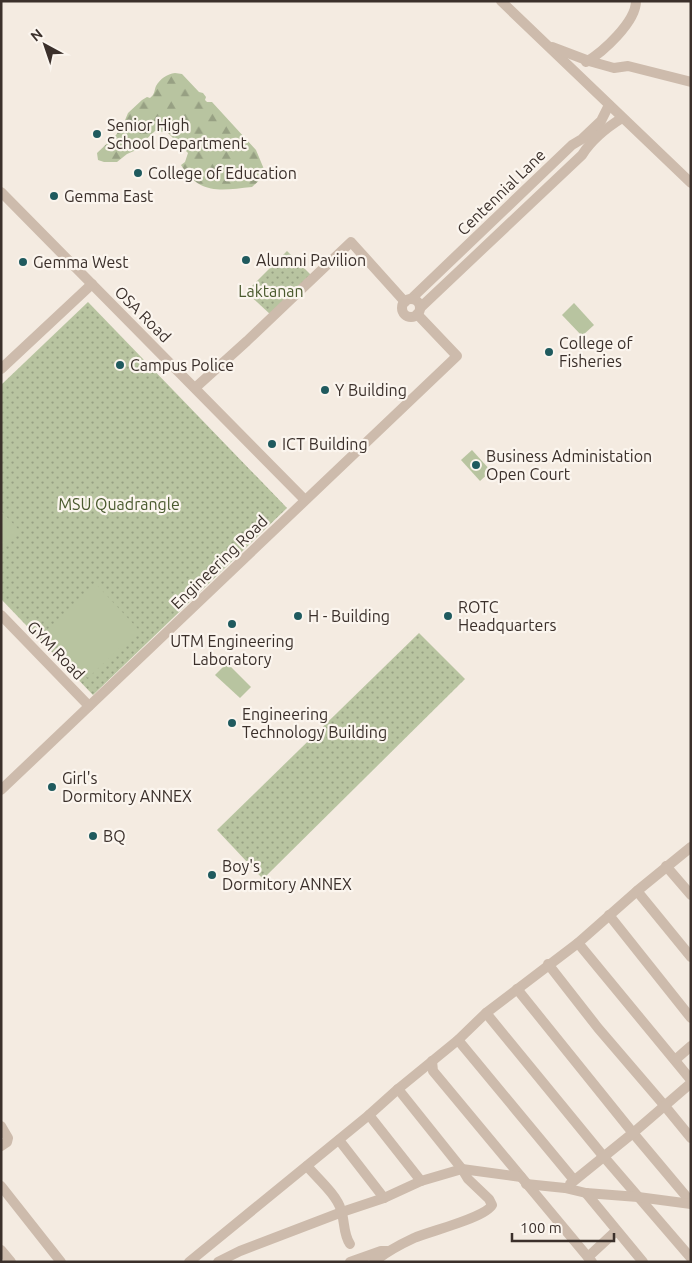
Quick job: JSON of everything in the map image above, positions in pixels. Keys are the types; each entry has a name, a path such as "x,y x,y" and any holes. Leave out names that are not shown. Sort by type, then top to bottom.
{"street":[{"path":"501,1 691,184"},
{"path":"572,70 589,61 614,40 629,21 636,8 636,1"},
{"path":"548,46 614,68 628,66 691,82"},
{"name":"Centennial Lane","path":"604,125 609,105"},
{"name":"Centennial Lane","path":"408,301 572,145 593,135 604,125 622,118"},
{"name":"Centennial Lane","path":"419,311 582,155 593,135"},
{"path":"572,145 582,155"},
{"path":"541,174 551,184"},
{"name":"OSA Road","path":"1,192 305,500"},
{"path":"497,216 506,226"},
{"path":"195,388 350,242 408,301 418,303 419,311 414,316 406,315 402,308 408,301"},
{"path":"456,255 466,264"},
{"path":"1,369 92,284"},
{"name":"Engineering Road","path":"1,790 457,356 419,311"},
{"name":"GYM Road","path":"1,615 89,706"},
{"path":"189,1262 369,1116 423,1068 433,1066 486,1013 578,943 666,866 691,847"},
{"path":"666,866 691,896"},
{"path":"637,891 691,957"},
{"path":"609,915 691,1018"},
{"path":"565,1188 633,1133 691,1081 578,943"},
{"path":"548,964 598,1028 691,1138"},
{"path":"517,989 691,1203"},
{"path":"486,1013 604,1157 691,1258"},
{"path":"458,1040 574,1180"},
{"path":"675,1060 691,1046"},
{"path":"433,1066 590,1259 616,1231"},
{"path":"350,1262 381,1251 382,1258 416,1237 480,1215 492,1205 468,1179 398,1089"},
{"path":"369,1116 421,1182"},
{"path":"1,1126 8,1138 7,1142 1,1146"},
{"path":"339,1140 384,1198"},
{"path":"307,1166 337,1201 342,1212 345,1233 350,1244"},
{"path":"218,1262 240,1251 342,1212 384,1198 421,1182 462,1169 586,1193 691,1203"},
{"path":"1,1186 5,1197 61,1262"},
{"path":"586,1193 643,1262"},
{"path":"1,1250 11,1262"}],"green space":[{"path":"169,74 182,74 199,92 203,93 206,97 205,100 212,102 256,150 266,174 252,187 221,190 212,189 196,182 181,165 185,162 188,153 167,132 155,131 134,151 117,162 98,160 97,153 116,135 128,113 142,100 152,97 156,86 162,79"},
{"name":"Laktanan","path":"287,251 312,276 271,315 246,292"},
{"name":"MSU Quadrangle","path":"88,302 287,508 93,695 1,599 1,385"},
{"path":"574,303 594,325 582,336 562,315"},
{"name":"Business Administation Open Court","path":"472,450 491,471 480,481 461,460"},
{"path":"1,511 21,532 1,550"},
{"path":"96,584 139,630 88,678 45,632"},
{"path":"419,633 465,679 263,879 217,830"},
{"path":"227,663 251,687 240,698 215,675"}],"place":[{"name":"Senior High School Department","path":"97,134"},
{"name":"College of Education","path":"138,173"},
{"name":"Gemma East","path":"54,196"},
{"name":"Alumni Pavilion","path":"246,260"},
{"name":"Gemma West","path":"23,262"},
{"name":"College of Fisheries","path":"549,352"},
{"name":"Campus Police","path":"120,365"},
{"name":"Y Building","path":"325,390"},
{"name":"ICT Building","path":"272,444"},
{"name":"Business Administation Open Court","path":"476,465"},
{"name":"H - Building","path":"298,616"},
{"name":"ROTC Headquarters","path":"448,616"},
{"name":"UTM Engineering Laboratory","path":"232,624"},
{"name":"Engineering Technology Building","path":"232,723"},
{"name":"Girl's Dormitory ANNEX","path":"52,787"},
{"name":"BQ","path":"93,836"},
{"name":"Boy's Dormitory ANNEX","path":"212,875"}]}
